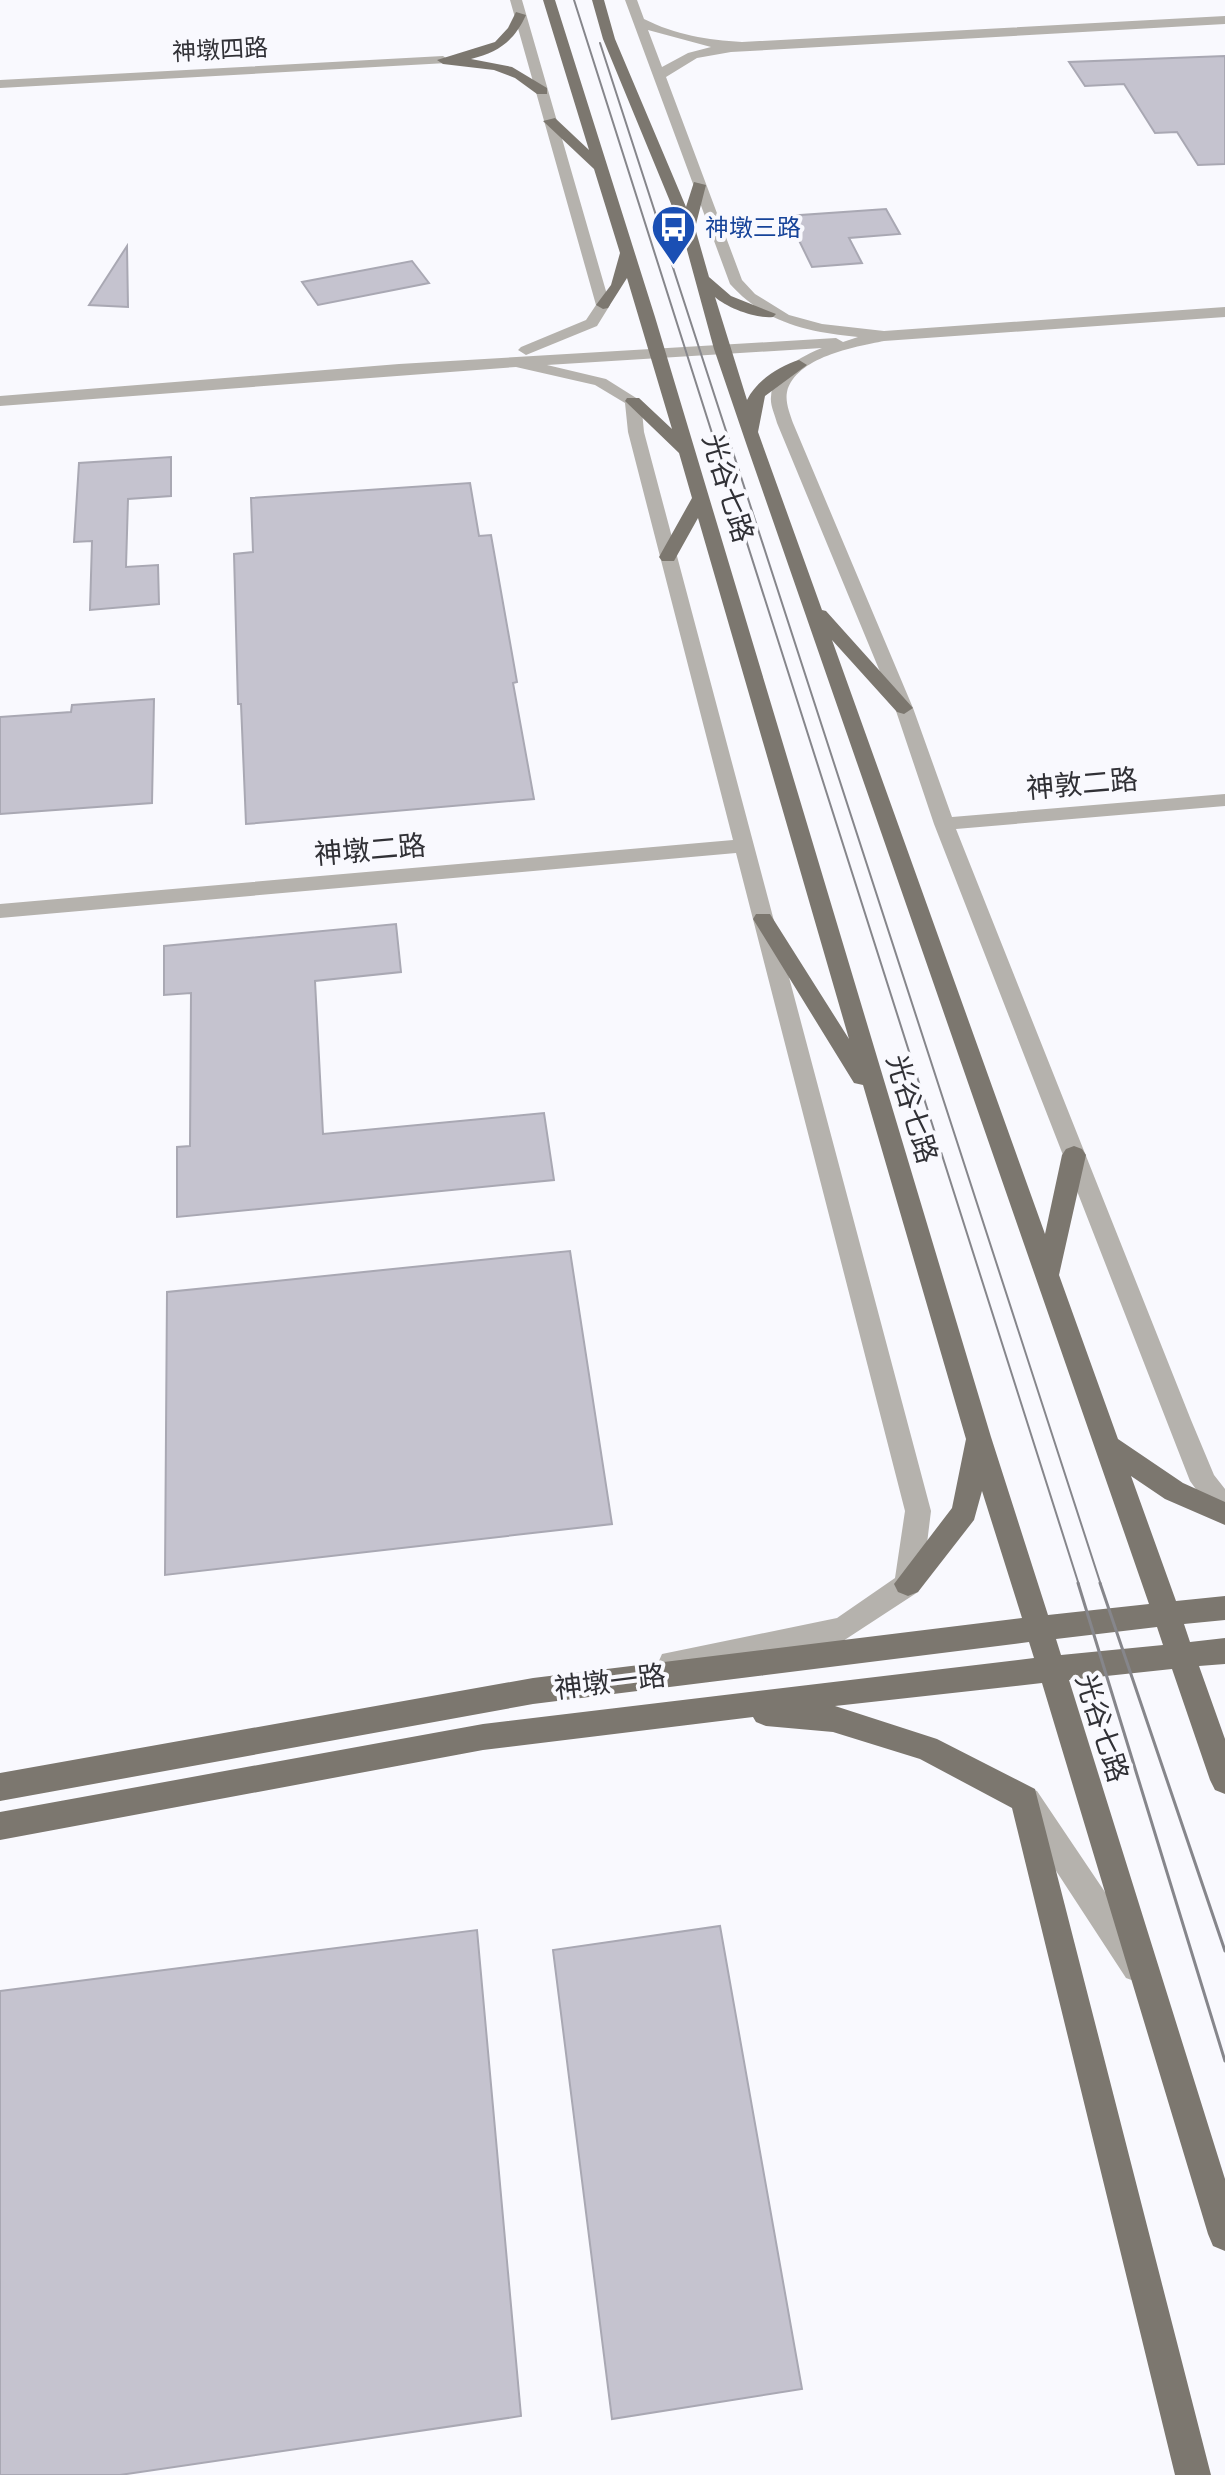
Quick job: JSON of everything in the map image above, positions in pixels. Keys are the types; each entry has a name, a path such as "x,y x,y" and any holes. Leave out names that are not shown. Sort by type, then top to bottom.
{"main road":[{"name":"光谷七路","path":"549,0 656,348 978,1437 1225,2234"},
{"name":"光谷七路","path":"598,0 609,39 688,228 705,280 720,343 755,446 1225,1780"},
{"path":"443,60 502,45 514,34 520,15"},
{"path":"443,60 489,63 510,69 527,77 542,91"},
{"path":"550,121 600,168"},
{"path":"688,228 699,185"},
{"path":"603,305 618,285 627,253"},
{"path":"705,280 726,299 768,314"},
{"path":"755,446 751,408 763,385 799,365"},
{"path":"633,401 685,450"},
{"path":"668,557 700,499"},
{"path":"813,607 904,708"},
{"path":"763,919 879,1104"},
{"path":"1048,1273 1074,1155"},
{"path":"908,1584 965,1512 978,1437"},
{"path":"1109,1447 1174,1491 1225,1512"},
{"name":"神墩一路","path":"0,1787 533,1691 1225,1608"},
{"name":"神墩一路","path":"0,1826 483,1737 1225,1651"},
{"path":"720,1708 833,1719 927,1748 1025,1799 1193,2475"}],"street":[{"path":"0,401 521,356 592,323 603,305 516,0"},
{"path":"631,0 735,281 748,299 768,314 803,324 884,336"},
{"path":"659,76 669,66 694,55 758,46 1225,20"},
{"path":"639,21 663,34 690,42 758,46"},
{"name":"神墩四路","path":"0,84 443,60"},
{"path":"1225,312 884,336 833,348 799,365 782,383 778,396 785,423 904,708 944,824 1203,1481 1225,1512"},
{"path":"0,386 656,348 841,330"},
{"path":"720,343 859,342"},
{"path":"521,356 600,382 633,401 636,432 668,557 918,1511 908,1584 843,1629 533,1691"},
{"name":"神敦二路","path":"944,824 1225,800"},
{"name":"神墩二路","path":"0,911 744,846"},
{"path":"1025,1799 1151,1988"}],"building":[{"path":"1225,56 1225,164 1198,165 1177,132 1155,133 1124,84 1085,86 1069,62"},
{"path":"886,209 900,234 849,238 862,263 812,267 787,216"},
{"path":"127,246 128,307 89,305"},
{"path":"412,261 429,283 318,305 302,282"},
{"path":"171,457 171,496 128,499 126,567 158,565 159,604 90,610 92,541 74,542 79,463"},
{"path":"470,483 479,536 491,535 534,799 246,824 241,704 238,704 234,554 253,552 251,498"},
{"path":"154,699 152,803 0,814 0,717 71,712 72,705"},
{"path":"396,924 401,972 315,981 323,1134 544,1113 554,1180 177,1217 177,1147 190,1146 191,993 164,995 164,946"},
{"path":"570,1251 612,1524 165,1575 167,1292"},
{"path":"720,1926 802,2389 612,2419 553,1950"},
{"path":"477,1930 521,2416 120,2475 0,2475 0,1991"}],"tram line":[{"path":"574,0 1079,1585"},
{"path":"600,43 1101,1585"},
{"path":"1078,1583 1225,2061"},
{"path":"1100,1583 1225,1951"}],"place":[{"name":"神墩三路","path":"674,267"}]}
